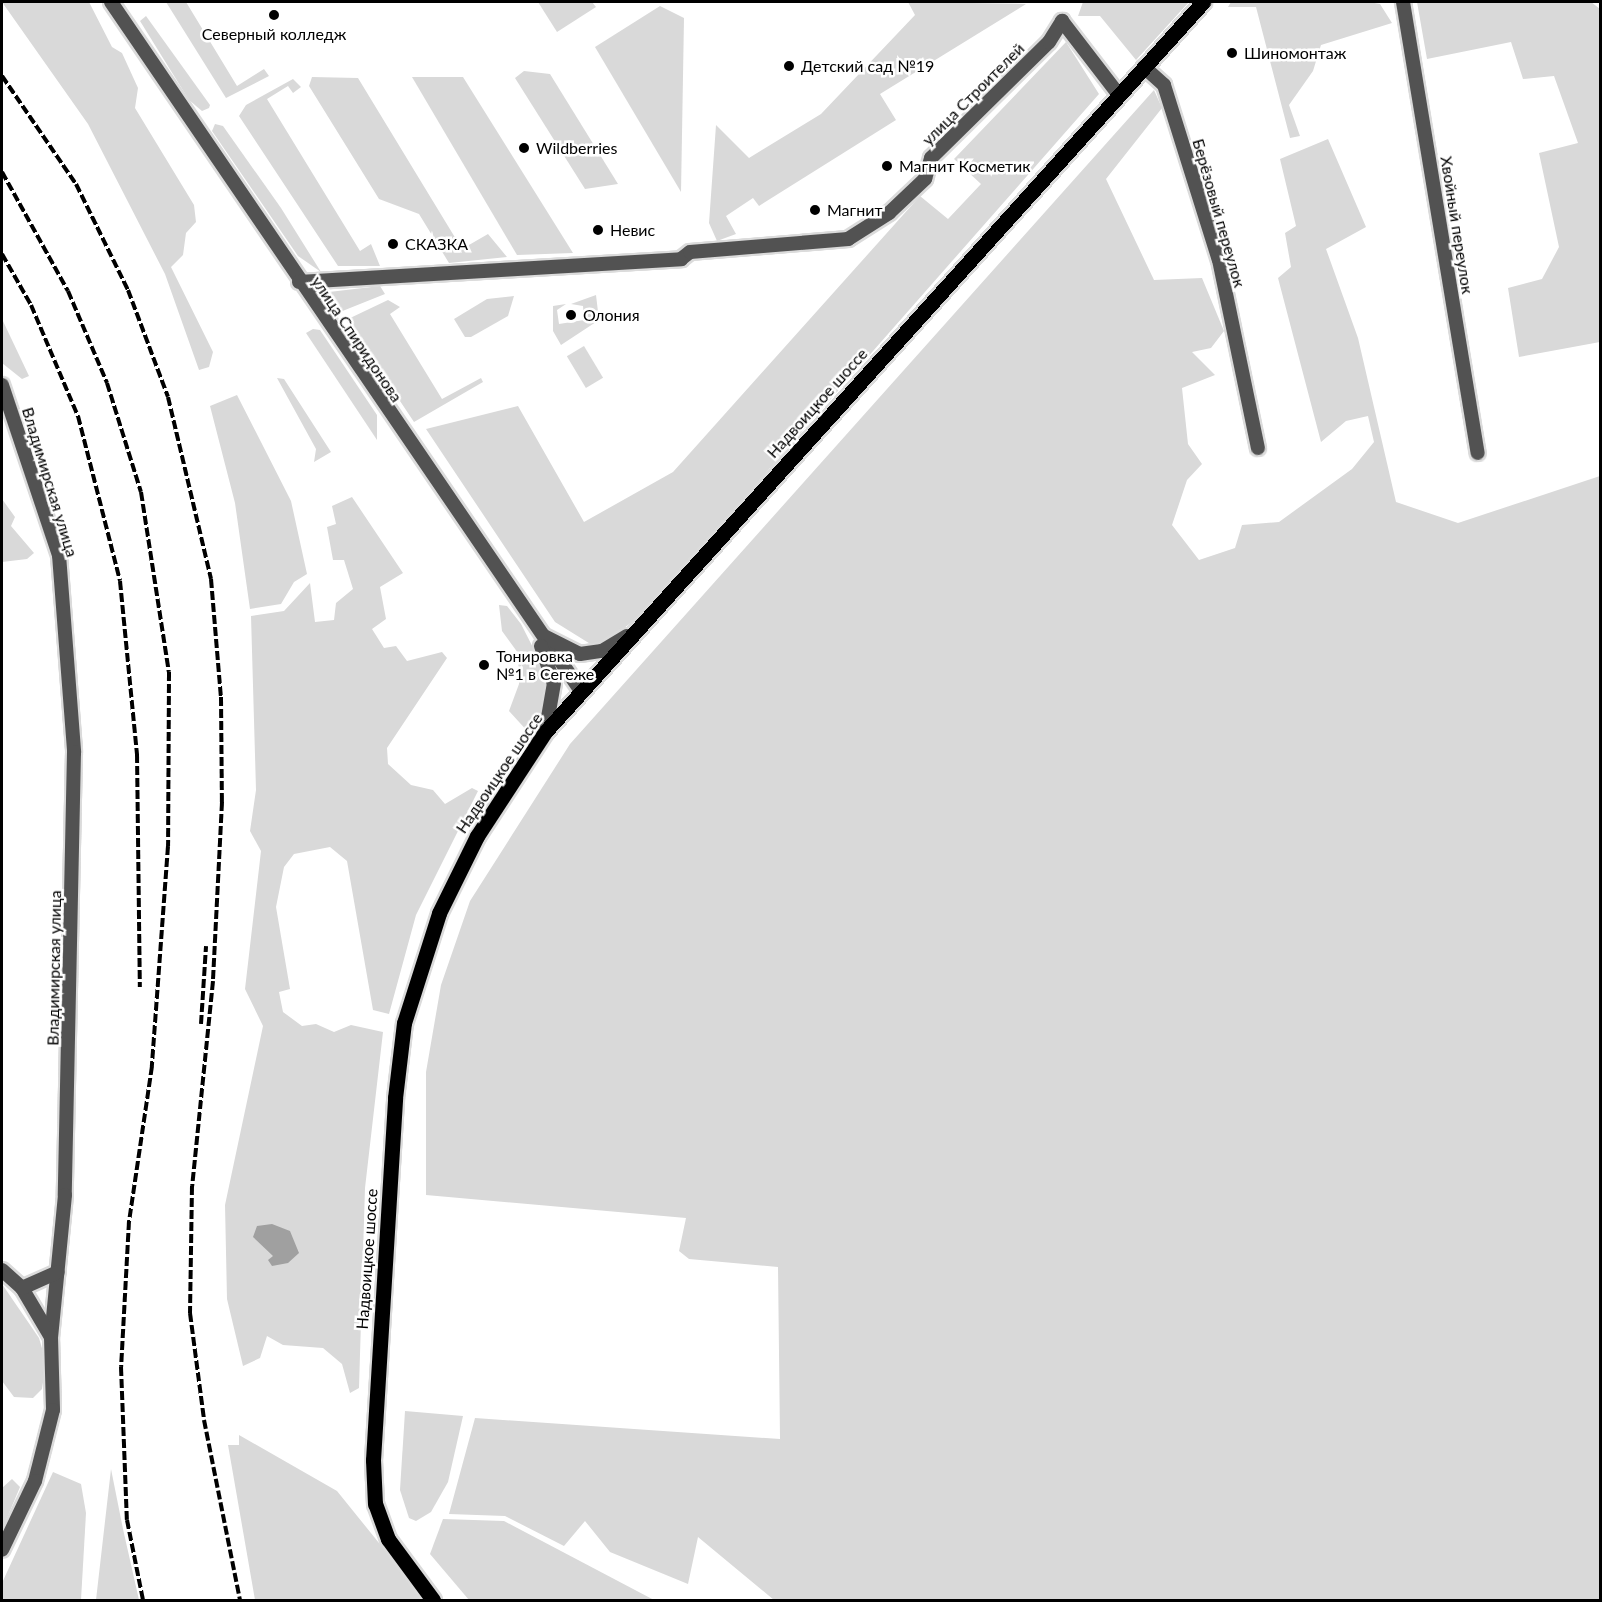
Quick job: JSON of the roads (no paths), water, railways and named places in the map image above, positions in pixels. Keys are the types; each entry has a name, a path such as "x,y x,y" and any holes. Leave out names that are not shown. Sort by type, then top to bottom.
{"main road":[{"name":"Надвоицкое шоссе","path":"433,1600 388,1539 375,1504 394,1109 405,1023 439,913 463,865 545,732 1203,2"}],"street":[{"name":"улица Спиридонова","path":"111,2 531,625 581,691"},
{"name":"Хвойный переулок","path":"1403,2 1478,453"},
{"name":"улица Строителей","path":"299,282 681,260 690,252 848,239 889,213 926,179 932,158 1049,42 1062,21 1119,95"},
{"name":"Берёзовый переулок","path":"1144,67 1164,84 1219,260 1258,448"},
{"name":"Владимирская улица","path":"2,385 59,555 74,752 65,1195 51,1337 50,1441 2,1550"},
{"path":"531,625 562,648 590,653 612,646 642,624"},
{"path":"531,625 554,683 545,732"},
{"path":"2,1270 22,1288 51,1337"},
{"path":"22,1288 58,1272"}],"railway":[{"path":"2,76 76,184 128,290 168,397 211,579 221,697 222,802 213,981 192,1186 190,1313 204,1420 240,1600"},
{"path":"2,172 68,291 107,383 141,492 169,672 168,846 152,1066 129,1221 121,1367 127,1520 143,1600"},
{"path":"2,254 31,305 78,416 120,581 137,754 140,987"},
{"path":"201,1024 206,946"}],"place":[{"name":"Северный колледж","path":"274,15"},
{"name":"Шиномонтаж","path":"1232,53"},
{"name":"Детский сад №19","path":"789,66"},
{"name":"Wildberries","path":"524,148"},
{"name":"Магнит Косметик","path":"887,166"},
{"name":"Магнит","path":"815,210"},
{"name":"Невис","path":"598,230"},
{"name":"СКАЗКА","path":"393,244"},
{"name":"Олония","path":"571,315"},
{"name":"Тонировка №1 в Сегеже","path":"484,665"}]}
